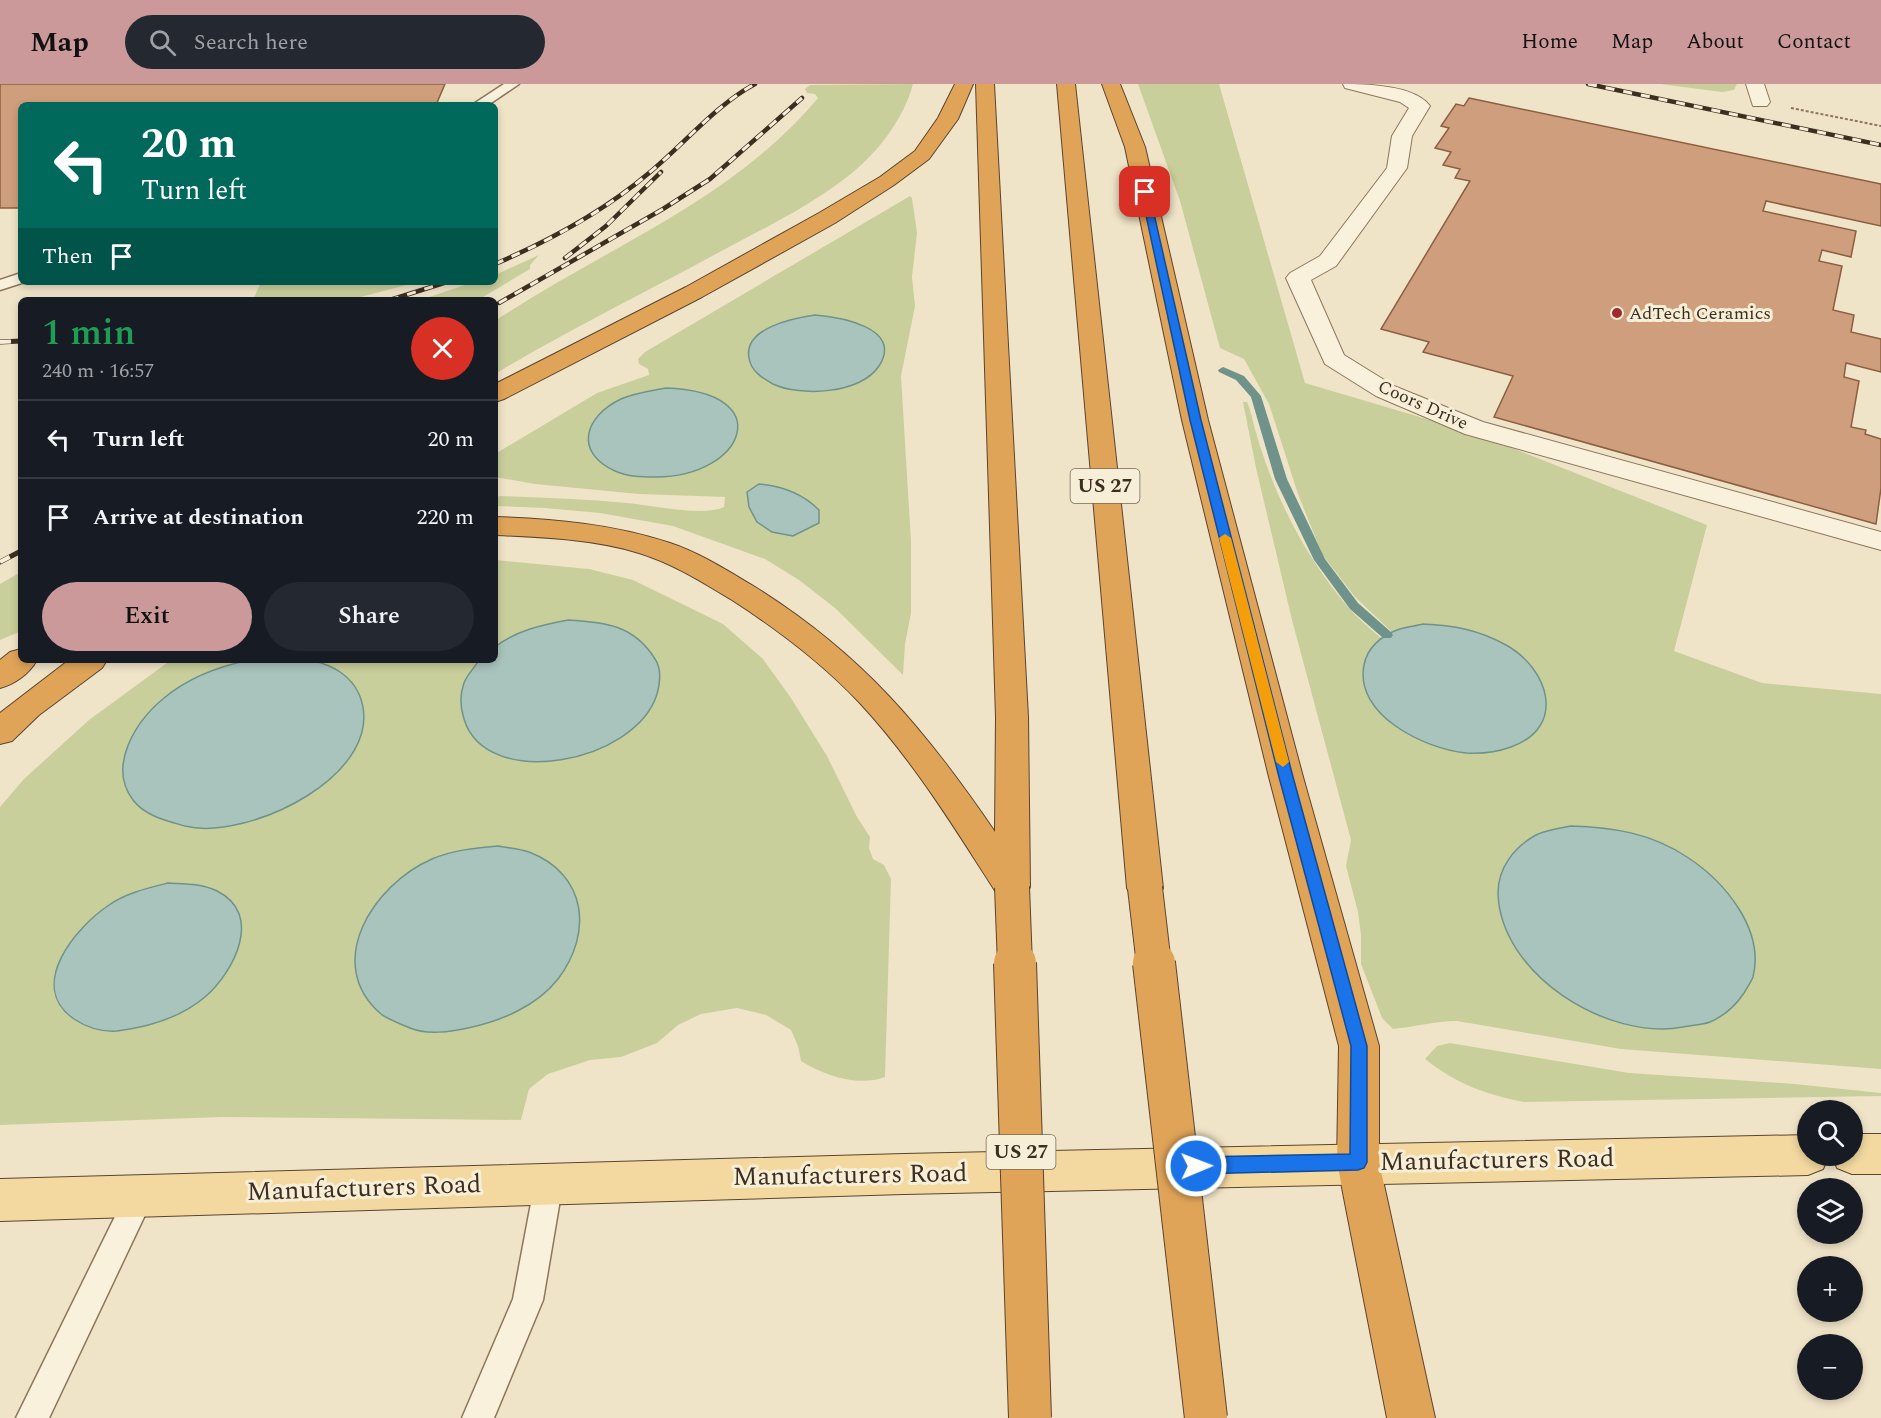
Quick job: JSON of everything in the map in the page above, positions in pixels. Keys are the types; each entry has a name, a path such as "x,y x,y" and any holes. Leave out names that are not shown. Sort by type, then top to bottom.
{"highway":[{"path":"498,392 694,292 827,218 887,181 922,154 948,118 964,84"},
{"name":"US 27","path":"985,84 1012,717 1012,887 1030,1418"},
{"name":"US 27","path":"1066,84 1145,888 1206,1418"},
{"path":"1111,84 1135,147 1198,431 1286,777 1359,1046 1358,1162 1411,1418"},
{"path":"498,526 594,535 648,546 689,561 758,602 821,649 884,708 944,784 1012,887"},
{"path":"0,676 18,662"},
{"path":"0,732 28,707 87,663"}],"main road":[{"path":"1863,1154 1881,1154"},
{"name":"Manufacturers Road","path":"0,1200 549,1182 1358,1162 1797,1155"}],"street":[{"name":"Coors Drive","path":"1352,84 1407,98 1420,106 1402,135 1397,168 1328,261 1298,278 1334,359 1385,391 1474,428 1881,541"}],"lane":[{"path":"484,102 513,84"},
{"path":"0,285 18,279"},
{"path":"478,1418 528,1300 549,1182"},
{"path":"32,1418 140,1196"}],"path":[{"path":"1758,93 1881,126"}],"green space":[{"path":"913,84 897,121 881,144 872,155 838,184 775,223 581,325 498,372 498,319 665,221 707,195 747,166 784,134 818,98 815,94 807,93 805,89 810,85"},
{"path":"1138,84 1219,84 1305,383 1474,433 1707,525 1674,651 1762,683 1881,694 1881,1069 1621,1049 1457,1021 1393,1029 1382,1018 1361,964 1358,912 1346,866 1351,840 1292,620 1243,402 1247,402 1266,463 1287,514 1315,563 1348,607 1364,623 1381,638 1392,632 1355,597 1322,554 1298,494 1269,404 1244,359 1220,348 1180,201"},
{"path":"1660,84 1737,84 1734,90 1722,92"},
{"path":"910,196 912,198 917,233 912,277 915,306 901,376 911,541 911,613 905,644 903,675 835,608 799,580 765,559 673,526 600,513 498,506 498,496 501,496 611,502 690,511 715,510 724,507 725,497 639,494 535,484 498,478 498,452 597,393 649,375 648,369 639,364 638,359 645,352"},
{"path":"539,255 530,265 530,269 483,297 429,297 465,285 498,285 498,274"},
{"path":"260,285 406,285 360,297 254,297"},
{"path":"498,560 589,569 633,580 723,624 763,659 791,698 827,756 857,817 870,837 869,848 873,859 884,865 891,879 885,1077 875,1080 853,1080 820,1071 801,1061 791,1030 766,1015 737,1008 701,1014 678,1025 657,1043 621,1057 590,1060 548,1074 529,1089 521,1120 221,1117 0,1125 0,807 24,779 89,720 167,663 498,663"},
{"path":"18,574 18,632 0,640 0,584"},
{"path":"1450,1043 1629,1073 1795,1084 1881,1093 1881,1096 1524,1102 1472,1087 1448,1075 1425,1059 1437,1046"}],"water":[{"path":"815,315 852,322 876,333 883,342 884,353 879,366 859,382 845,387 814,391 785,388 773,384 758,374 749,358 749,348 754,339 772,326"},
{"path":"666,388 702,393 725,404 736,418 737,434 728,450 711,464 686,473 656,477 625,474 602,463 593,454 589,444 592,424 599,415 621,399"},
{"path":"759,484 784,489 806,499 819,510 819,523 793,536 772,532 757,522 749,507 747,492"},
{"path":"568,620 594,622 618,628 638,639 657,663 660,676 657,694 644,718 621,737 593,751 561,760 529,761 500,756 478,742 464,719 462,710 462,692 467,677 477,663 498,663 498,645 503,641 539,626"},
{"path":"1423,624 1455,627 1476,632 1506,645 1521,655 1533,668 1546,698 1545,712 1540,726 1529,738 1500,750 1466,753 1431,745 1413,737 1381,714 1370,699 1364,683 1364,665 1368,653 1380,639 1391,633"},
{"path":"238,663 320,663 340,672 359,694 364,723 355,750 335,774 308,795 276,812 243,823 212,828 185,826 157,817 138,806 126,787 123,773 128,745 144,719 164,698 183,684"},
{"path":"1571,826 1616,830 1659,842 1687,857 1715,879 1738,908 1747,924 1753,941 1755,959 1751,981 1729,1010 1704,1024 1653,1029 1622,1023 1592,1012 1563,996 1537,975 1517,950 1503,923 1498,893 1501,875 1514,852 1528,840 1540,833"},
{"path":"498,846 529,852 548,862 563,875 573,890 578,906 579,924 576,943 558,979 540,997 518,1011 493,1021 461,1029 423,1032 381,1014 364,994 356,972 356,949 363,927 375,906 391,887 411,871 432,859 456,851"},
{"path":"168,883 205,887 217,891 231,901 239,914 242,928 240,943 226,973 205,997 185,1011 152,1024 106,1031 74,1019 60,1006 55,990 55,974 71,942 83,927 109,905 137,891"}],"building":[{"path":"0,84 445,84 437,102 18,102 18,208 0,208"},
{"name":"AdTech Ceramics","path":"1469,98 1881,184 1881,226 1766,201 1763,211 1856,231 1851,257 1822,250 1819,261 1842,266 1833,310 1854,315 1851,332 1881,339 1881,372 1846,363 1844,377 1859,381 1851,427 1866,430 1865,434 1881,439 1881,488 1876,524 1494,417 1513,376 1423,352 1429,342 1381,329 1470,181 1455,178 1460,169 1443,165 1451,152 1435,148 1449,128 1441,126 1456,104 1464,106"}],"waterway":[{"path":"1223,370 1240,378 1256,396 1281,479 1320,560 1354,606 1387,635"}],"railway":[{"path":"498,263 556,235 595,213 649,173 727,102 755,84"},
{"path":"1588,84 1881,145"},
{"path":"499,303 663,209 710,179 802,98"},
{"path":"565,258 606,226 661,172"},
{"path":"400,297 438,285"},
{"path":"0,342 18,341"},
{"path":"0,562 18,553"}],"slow traffic":[{"path":"1225,538 1283,762"}],"place":[{"name":"AdTech Ceramics","path":"1617,313"}],"route":[{"path":"1145,192 1195,420 1286,777 1359,1046 1358,1162 1196,1166"}]}
